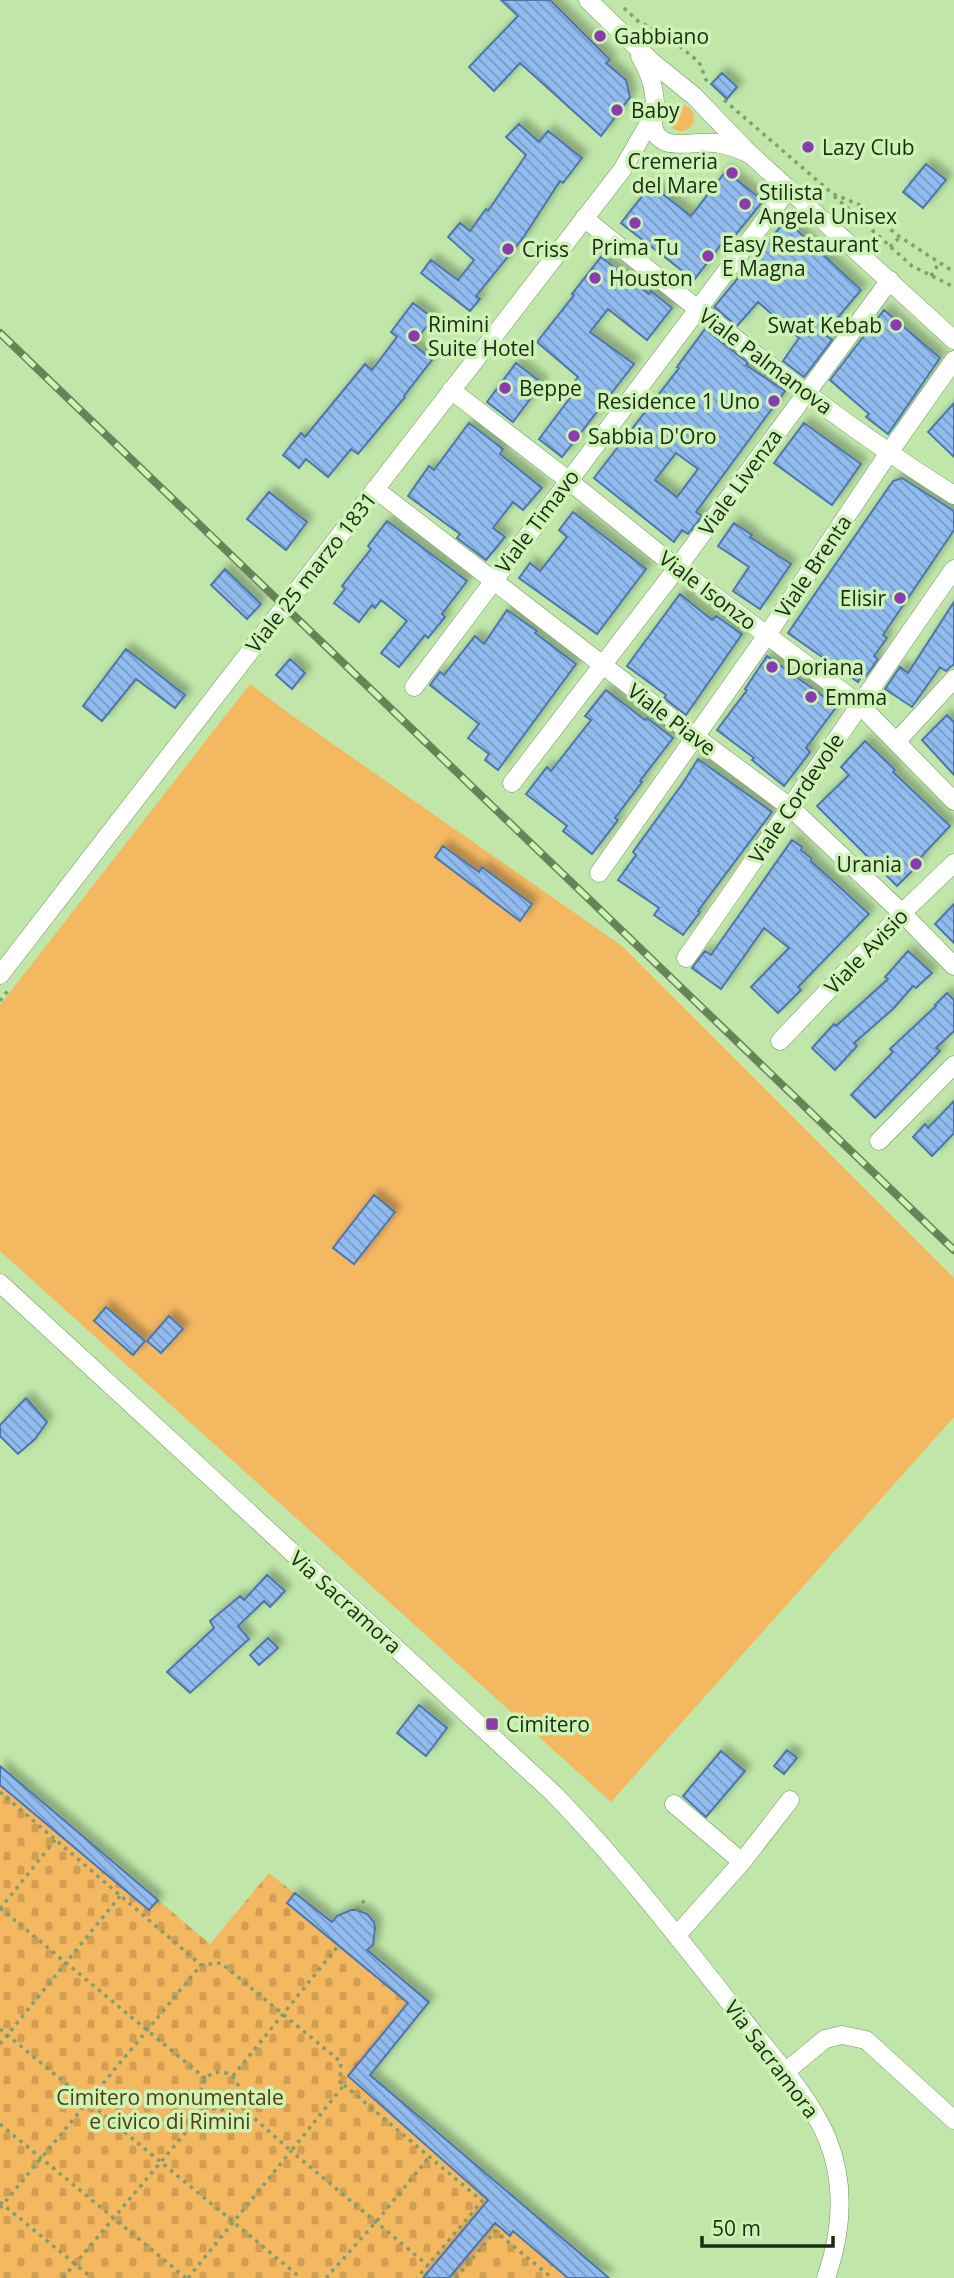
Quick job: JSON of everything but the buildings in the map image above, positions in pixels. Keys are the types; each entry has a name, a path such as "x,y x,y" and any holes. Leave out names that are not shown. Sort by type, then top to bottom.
{"street":[{"path":"588,0 633,29 652,62 704,98 750,155 954,340"},
{"path":"633,29 649,73 654,129 660,138 669,144 682,146 694,142 731,146 750,155"},
{"path":"654,112 665,96 680,91 704,98"},
{"path":"694,142 704,132 707,118 704,98"},
{"name":"Viale 25 marzo 1831","path":"0,975 622,170 654,112"},
{"name":"Viale 25 marzo 1831","path":"622,170 642,154 669,144"},
{"name":"Viale Timavo","path":"414,687 789,188"},
{"name":"Viale Palmanova","path":"584,218 697,309 888,454 954,495"},
{"name":"Viale Livenza","path":"512,783 677,568 890,280"},
{"name":"Viale Brenta","path":"599,873 767,635 954,360"},
{"name":"Viale Isonzo","path":"451,390 677,568 859,704 954,801"},
{"name":"Viale Piave","path":"375,489 791,808 954,966"},
{"name":"Viale Cordevole","path":"687,958 954,569"},
{"path":"896,742 954,678"},
{"name":"Viale Avisio","path":"780,1041 902,913 954,863"},
{"path":"879,1141 954,1065"},
{"name":"Via Sacramora","path":"0,1283 553,1793 599,1840 785,2072 817,2117 835,2163 839,2186 838,2232 826,2278"},
{"path":"677,1935 743,1862 790,1800"},
{"path":"674,1804 743,1862"},
{"path":"785,2072 825,2039 842,2035 866,2040 954,2120"}],"path":[{"path":"633,29 663,33 699,62 711,87"},
{"path":"704,98 832,194 912,266 954,287"},
{"path":"832,194 860,205 900,237 954,272"},
{"path":"890,247 900,237"},
{"path":"931,276 939,263"},
{"path":"0,1792 201,1965"},
{"path":"55,1840 0,1908 206,2079"},
{"path":"0,2044 120,1896"},
{"path":"357,1910 366,1898"},
{"path":"233,2076 338,1945"},
{"path":"92,2278 1,2205 201,1965 221,1963 341,2062 340,2082 482,2201 417,2278"},
{"path":"0,2029 301,2278"},
{"path":"219,2072 233,2076 240,2090 236,2102 220,2110 208,2106 201,2094 206,2079 219,2072"},
{"path":"0,2124 187,2278 344,2085"},
{"path":"236,2102 429,2267"},
{"path":"63,2278 208,2106"},
{"path":"326,2278 430,2156"},
{"path":"456,2278 495,2231 552,2278"}],"green space":[{"path":"681,105 690,109 694,118 690,127 681,131 672,127 668,118 672,109"},
{"path":"250,684 622,946 954,1278 954,1417 611,1802 0,1251 0,1005"},
{"name":"Cimitero monumentale e civico di Rimini","path":"0,1766 210,1944 269,1873 331,1922 340,1913 343,1915 357,1910 367,1914 374,1922 372,1938 375,1941 368,1951 429,2002 371,2075 609,2278 0,2278"}],"railway":[{"path":"0,333 954,1250"}],"place":[{"name":"Gabbiano","path":"600,36"},
{"name":"Baby","path":"617,110"},
{"name":"Lazy Club","path":"808,147"},
{"name":"Cremeria del Mare","path":"732,173"},
{"name":"Stilista Angela Unisex","path":"745,204"},
{"name":"Prima Tu","path":"635,223"},
{"name":"Criss","path":"508,249"},
{"name":"Easy Restaurant E Magna","path":"708,256"},
{"name":"Houston","path":"595,278"},
{"name":"Swat Kebab","path":"896,325"},
{"name":"Rimini Suite Hotel","path":"414,336"},
{"name":"Beppe","path":"505,388"},
{"name":"Residence 1 Uno","path":"774,401"},
{"name":"Sabbia D'Oro","path":"574,436"},
{"name":"Elisir","path":"900,598"},
{"name":"Doriana","path":"772,667"},
{"name":"Emma","path":"811,697"},
{"name":"Urania","path":"916,864"},
{"name":"Cimitero","path":"492,1724"}]}
